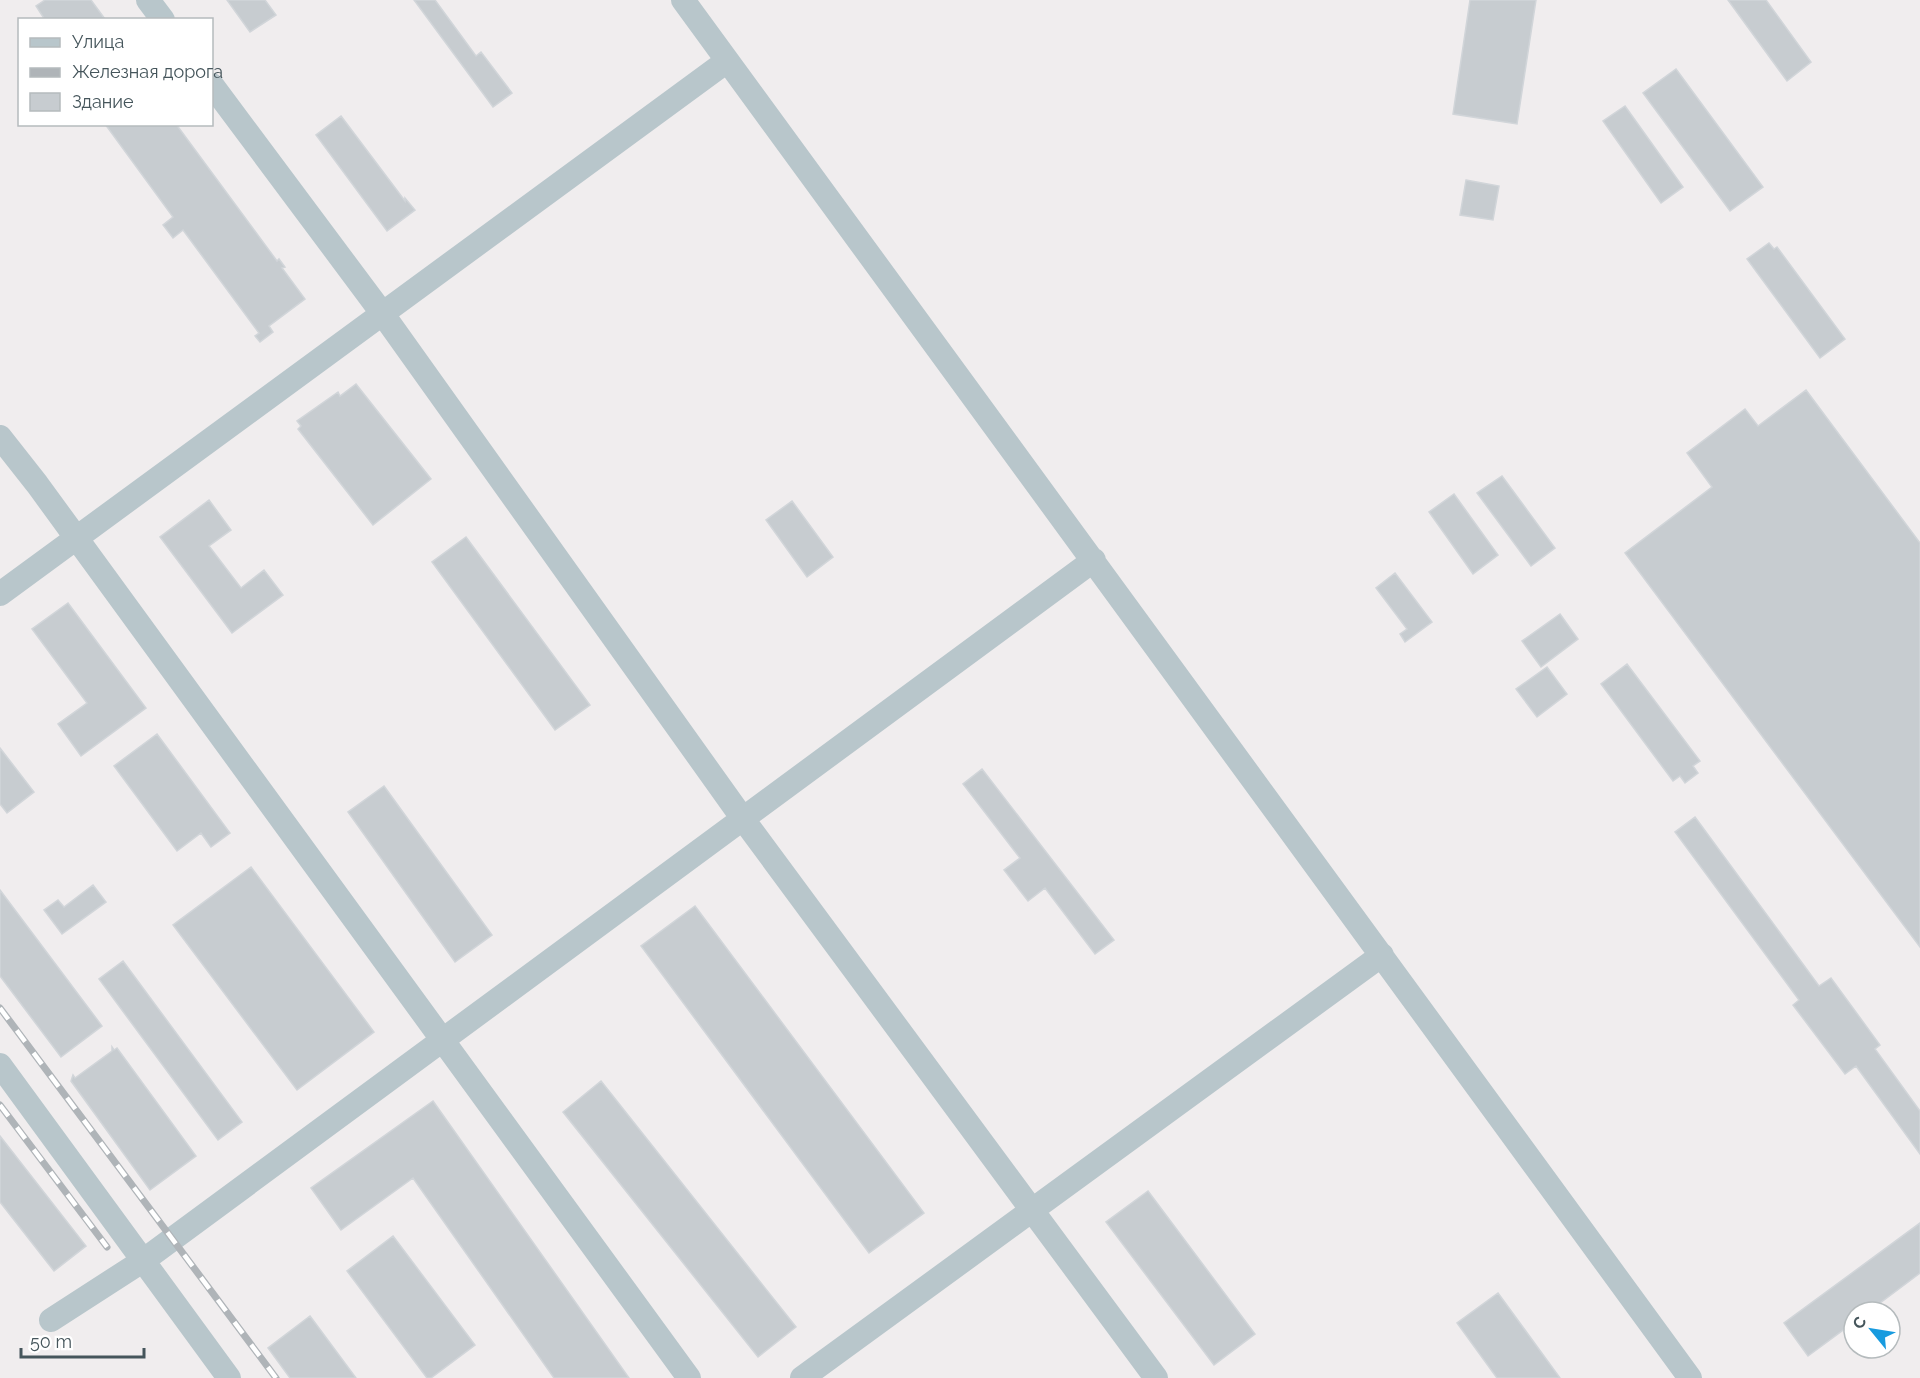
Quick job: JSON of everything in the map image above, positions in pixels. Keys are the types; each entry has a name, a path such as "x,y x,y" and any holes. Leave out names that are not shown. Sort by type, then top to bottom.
{"lane":[{"path":"148,0 162,18"},
{"path":"683,0 1690,1378"},
{"path":"0,594 728,61"},
{"path":"213,86 382,313 743,819 1156,1378"},
{"path":"0,437 76,537 689,1378"},
{"path":"51,1320 144,1260 1094,560"},
{"path":"802,1378 1382,955"},
{"path":"0,1065 229,1378"}],"building":[{"path":"45,0 91,0 104,18 44,18 36,6"},
{"path":"227,0 265,0 276,15 250,32"},
{"path":"414,0 435,0 476,56 481,52 512,93 493,107"},
{"path":"1470,0 1536,0 1517,124 1453,114"},
{"path":"1728,0 1766,0 1811,62 1787,81"},
{"path":"1676,69 1763,187 1730,211 1643,93"},
{"path":"1625,106 1683,187 1661,203 1603,121"},
{"path":"341,116 405,201 405,198 415,210 387,231 316,135"},
{"path":"106,126 177,126 277,261 279,259 285,267 282,268 305,299 269,326 273,332 260,342 255,336 259,333 183,230 173,238 163,225 173,217"},
{"path":"1466,180 1499,186 1493,220 1460,215"},
{"path":"1769,243 1774,249 1777,247 1845,339 1820,358 1747,259"},
{"path":"356,384 431,479 373,525 298,429 301,426 297,421 338,392 340,396"},
{"path":"1806,390 1920,543 1920,947 1625,553 1712,487 1687,453 1745,409 1758,426"},
{"path":"1502,476 1555,548 1531,566 1477,493"},
{"path":"1454,494 1498,555 1473,574 1429,512"},
{"path":"209,500 231,530 209,546 241,588 264,570 283,595 232,633 160,537"},
{"path":"792,501 833,557 807,577 766,520"},
{"path":"466,537 590,705 555,730 432,562"},
{"path":"1395,573 1432,622 1405,642 1400,634 1407,629 1376,588"},
{"path":"68,603 146,708 81,756 58,724 87,703 32,629"},
{"path":"1560,614 1578,639 1541,667 1522,641"},
{"path":"1627,664 1700,761 1693,766 1698,773 1685,783 1680,776 1673,781 1601,684"},
{"path":"1547,667 1567,694 1537,717 1516,689"},
{"path":"157,734 230,833 211,847 201,833 177,851 114,766"},
{"path":"0,748 34,792 7,813 0,804"},
{"path":"982,769 1114,940 1095,954 1045,888 1028,901 1004,870 1020,858 963,784"},
{"path":"384,786 492,935 455,962 348,812"},
{"path":"1695,817 1819,986 1831,978 1880,1045 1875,1049 1920,1111 1920,1154 1856,1066 1845,1074 1793,1005 1799,1000 1675,832"},
{"path":"251,867 374,1032 297,1090 173,925"},
{"path":"93,885 106,902 62,934 44,910 58,900 64,907"},
{"path":"0,890 102,1026 61,1057 0,976"},
{"path":"695,906 924,1213 869,1253 641,946"},
{"path":"123,961 242,1122 218,1140 99,979"},
{"path":"112,1047 114,1050 117,1048 196,1156 150,1190 71,1081 73,1075 75,1078 112,1051"},
{"path":"601,1081 796,1327 758,1357 563,1112"},
{"path":"433,1101 629,1378 554,1378 413,1178 341,1230 311,1188"},
{"path":"0,1136 86,1246 54,1271 0,1202"},
{"path":"1148,1191 1255,1334 1214,1365 1106,1222"},
{"path":"1920,1223 1920,1273 1884,1300 1842,1300 1842,1331 1808,1356 1784,1323"},
{"path":"393,1236 475,1345 431,1378 427,1378 347,1271"},
{"path":"1498,1293 1560,1378 1497,1378 1457,1323"},
{"path":"310,1316 356,1378 290,1378 268,1348"}],"railway":[{"path":"0,1008 276,1378"},
{"path":"0,1105 107,1247"}]}
